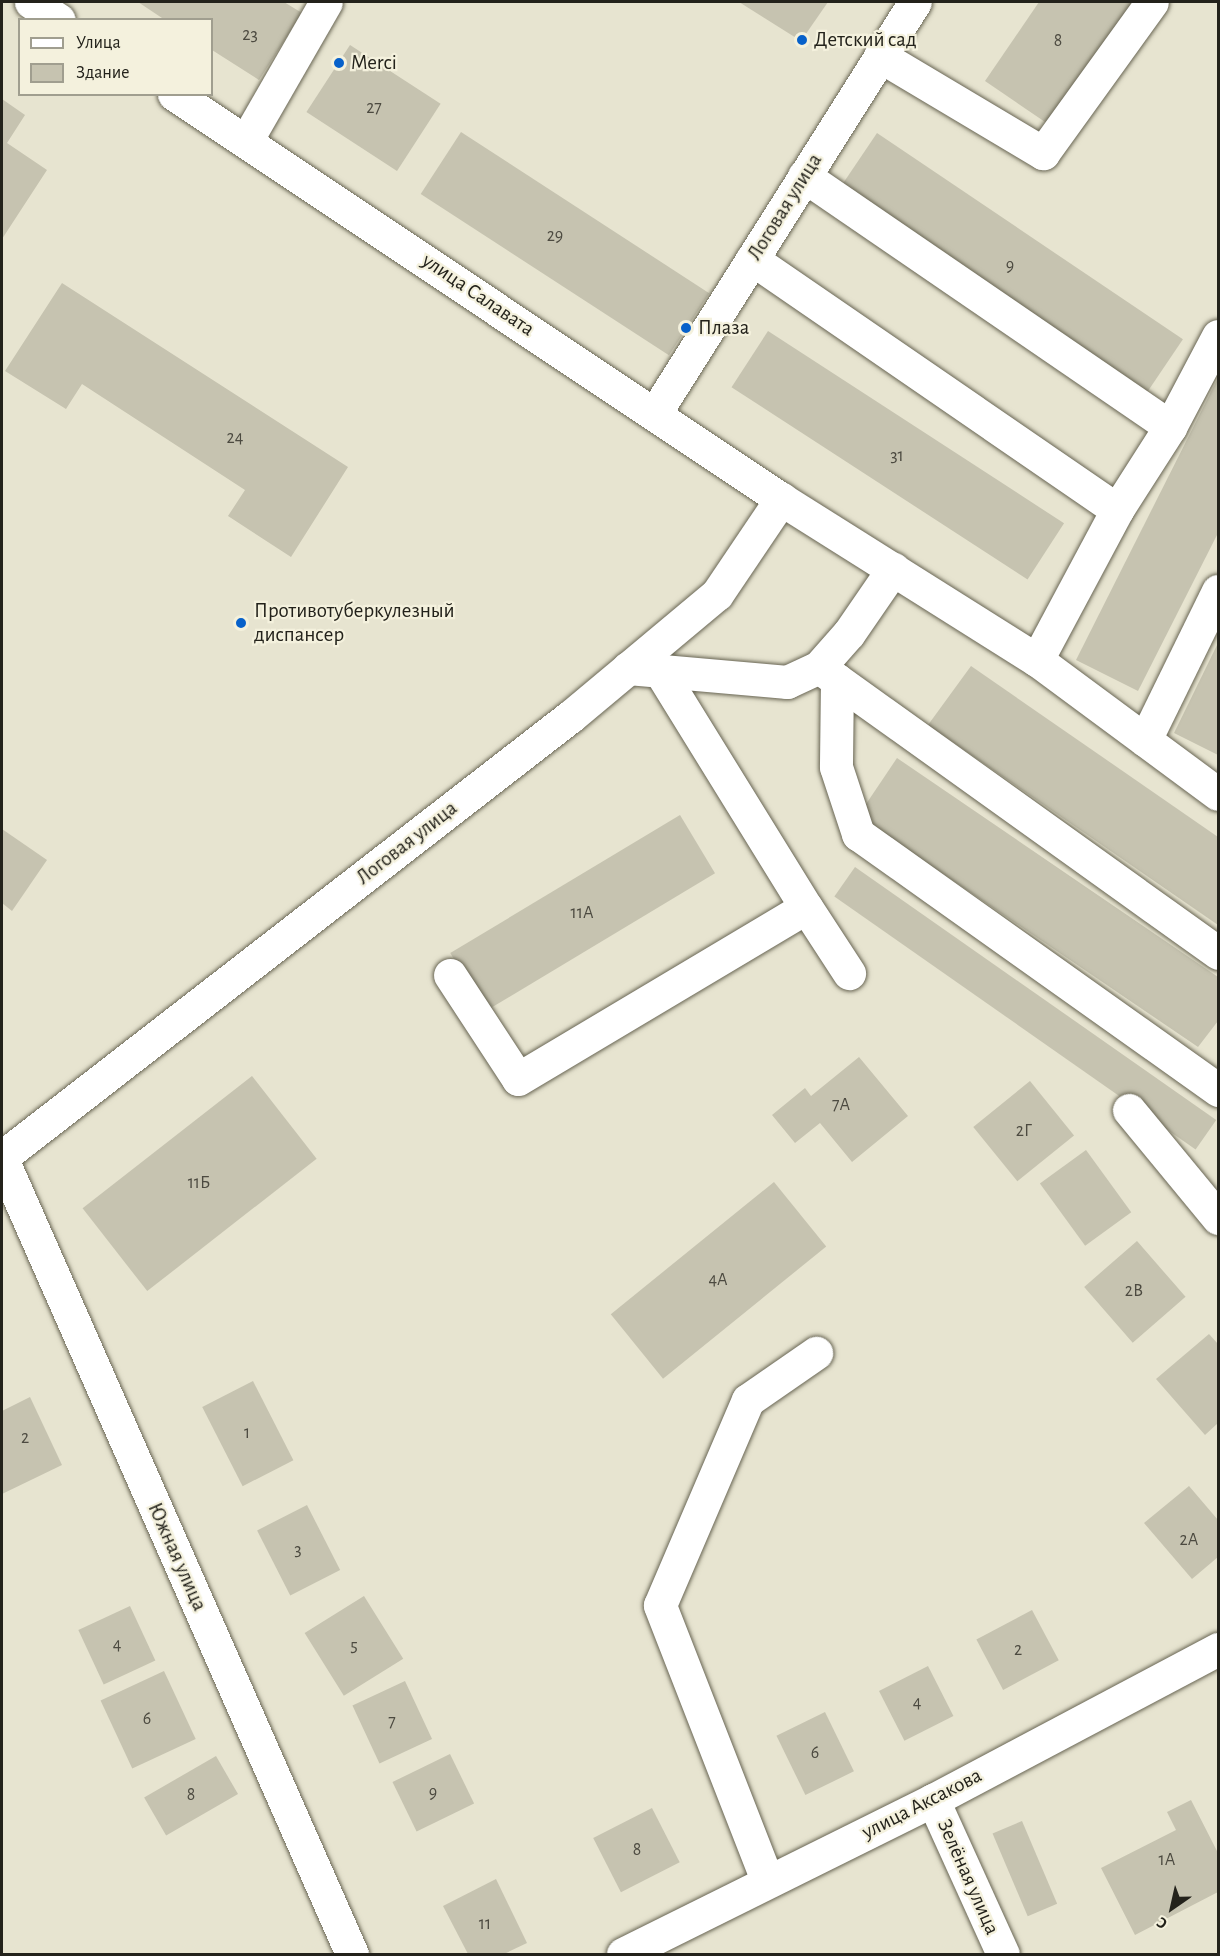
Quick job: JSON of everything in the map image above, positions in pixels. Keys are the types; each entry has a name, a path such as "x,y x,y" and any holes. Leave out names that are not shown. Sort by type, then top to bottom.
{"street":[{"path":"31,2 56,18"},
{"path":"246,141 326,2"},
{"name":"Логовая улица","path":"655,412 915,2"},
{"path":"880,56 1043,153 1152,2"},
{"name":"улица Салавата","path":"177,96 655,412 781,499 1037,660 1218,794"},
{"path":"804,176 1170,427"},
{"path":"752,259 1117,510"},
{"path":"1037,660 1117,510 1170,427 1218,336"},
{"name":"Логовая улица","path":"2,1158 644,670 717,594 781,499"},
{"path":"893,568 849,633 828,674 836,767 858,834 1218,1090"},
{"path":"1145,740 1218,591"},
{"path":"644,670 787,682 828,674 1218,953"},
{"path":"644,670 849,973"},
{"path":"450,975 518,1079 806,907"},
{"path":"1129,1110 1218,1218"},
{"name":"Южная улица","path":"2,1158 352,1954"},
{"path":"767,1880 660,1605 748,1400 816,1353"},
{"name":"улица Аксакова","path":"623,1954 767,1880 933,1800 1218,1649"},
{"name":"Зелёная улица","path":"933,1800 1003,1954"}],"building":[{"path":"138,2 284,2 302,13 259,80 213,51 213,18 162,18"},
{"path":"739,2 828,2 801,41"},
{"path":"1039,2 1132,2 1048,124 985,81"},
{"path":"350,45 441,104 397,171 306,112"},
{"path":"2,99 25,115 7,143 47,170 2,239"},
{"path":"461,132 709,293 669,355 421,194"},
{"path":"877,133 1183,339 1142,400 836,194"},
{"path":"62,283 348,467 291,557 228,516 245,490 82,384 66,409 5,371"},
{"path":"768,331 1064,523 1028,579 732,387"},
{"path":"1218,378 1218,533 1138,691 1076,660"},
{"path":"1218,643 1218,755 1174,733"},
{"path":"971,666 1218,837 1218,925 928,725"},
{"path":"897,758 1218,977 1218,1021 1198,1047 858,816"},
{"path":"680,815 715,873 485,1011 450,953"},
{"path":"2,829 47,860 12,911 2,903"},
{"path":"855,867 1216,1120 1196,1149 834,896"},
{"path":"859,1057 908,1116 852,1162 820,1123 795,1143 772,1115 805,1088 811,1096"},
{"path":"252,1076 317,1159 147,1291 83,1208"},
{"path":"1030,1081 1074,1135 1017,1181 973,1127"},
{"path":"1086,1150 1131,1212 1085,1246 1040,1184"},
{"path":"774,1182 826,1247 663,1379 611,1314"},
{"path":"1137,1241 1186,1297 1133,1343 1084,1287"},
{"path":"1209,1334 1218,1344 1218,1423 1205,1435 1156,1379"},
{"path":"253,1381 293,1460 243,1486 202,1407"},
{"path":"30,1397 62,1465 2,1494 2,1411"},
{"path":"1189,1486 1218,1520 1218,1557 1192,1579 1144,1523"},
{"path":"307,1505 340,1570 290,1595 257,1530"},
{"path":"364,1596 403,1659 344,1696 305,1633"},
{"path":"130,1606 155,1660 104,1684 78,1630"},
{"path":"1032,1610 1059,1660 1003,1690 976,1640"},
{"path":"928,1666 953,1716 904,1741 879,1691"},
{"path":"164,1671 196,1739 132,1769 101,1701"},
{"path":"405,1681 432,1739 379,1764 352,1706"},
{"path":"825,1712 854,1771 805,1795 776,1736"},
{"path":"450,1754 474,1803 417,1831 392,1782"},
{"path":"216,1756 238,1794 166,1836 144,1798"},
{"path":"1191,1800 1218,1853 1218,1892 1135,1935 1101,1868 1176,1830 1167,1812"},
{"path":"652,1808 680,1862 621,1892 593,1838"},
{"path":"1022,1821 1057,1904 1028,1916 993,1834"},
{"path":"496,1879 527,1943 504,1954 468,1954 443,1906"}],"place":[{"name":"Детский сад","path":"802,40"},
{"name":"Merci","path":"339,63"},
{"name":"Плаза","path":"686,328"},
{"name":"Противотуберкулезный диспансер","path":"241,623"}]}
